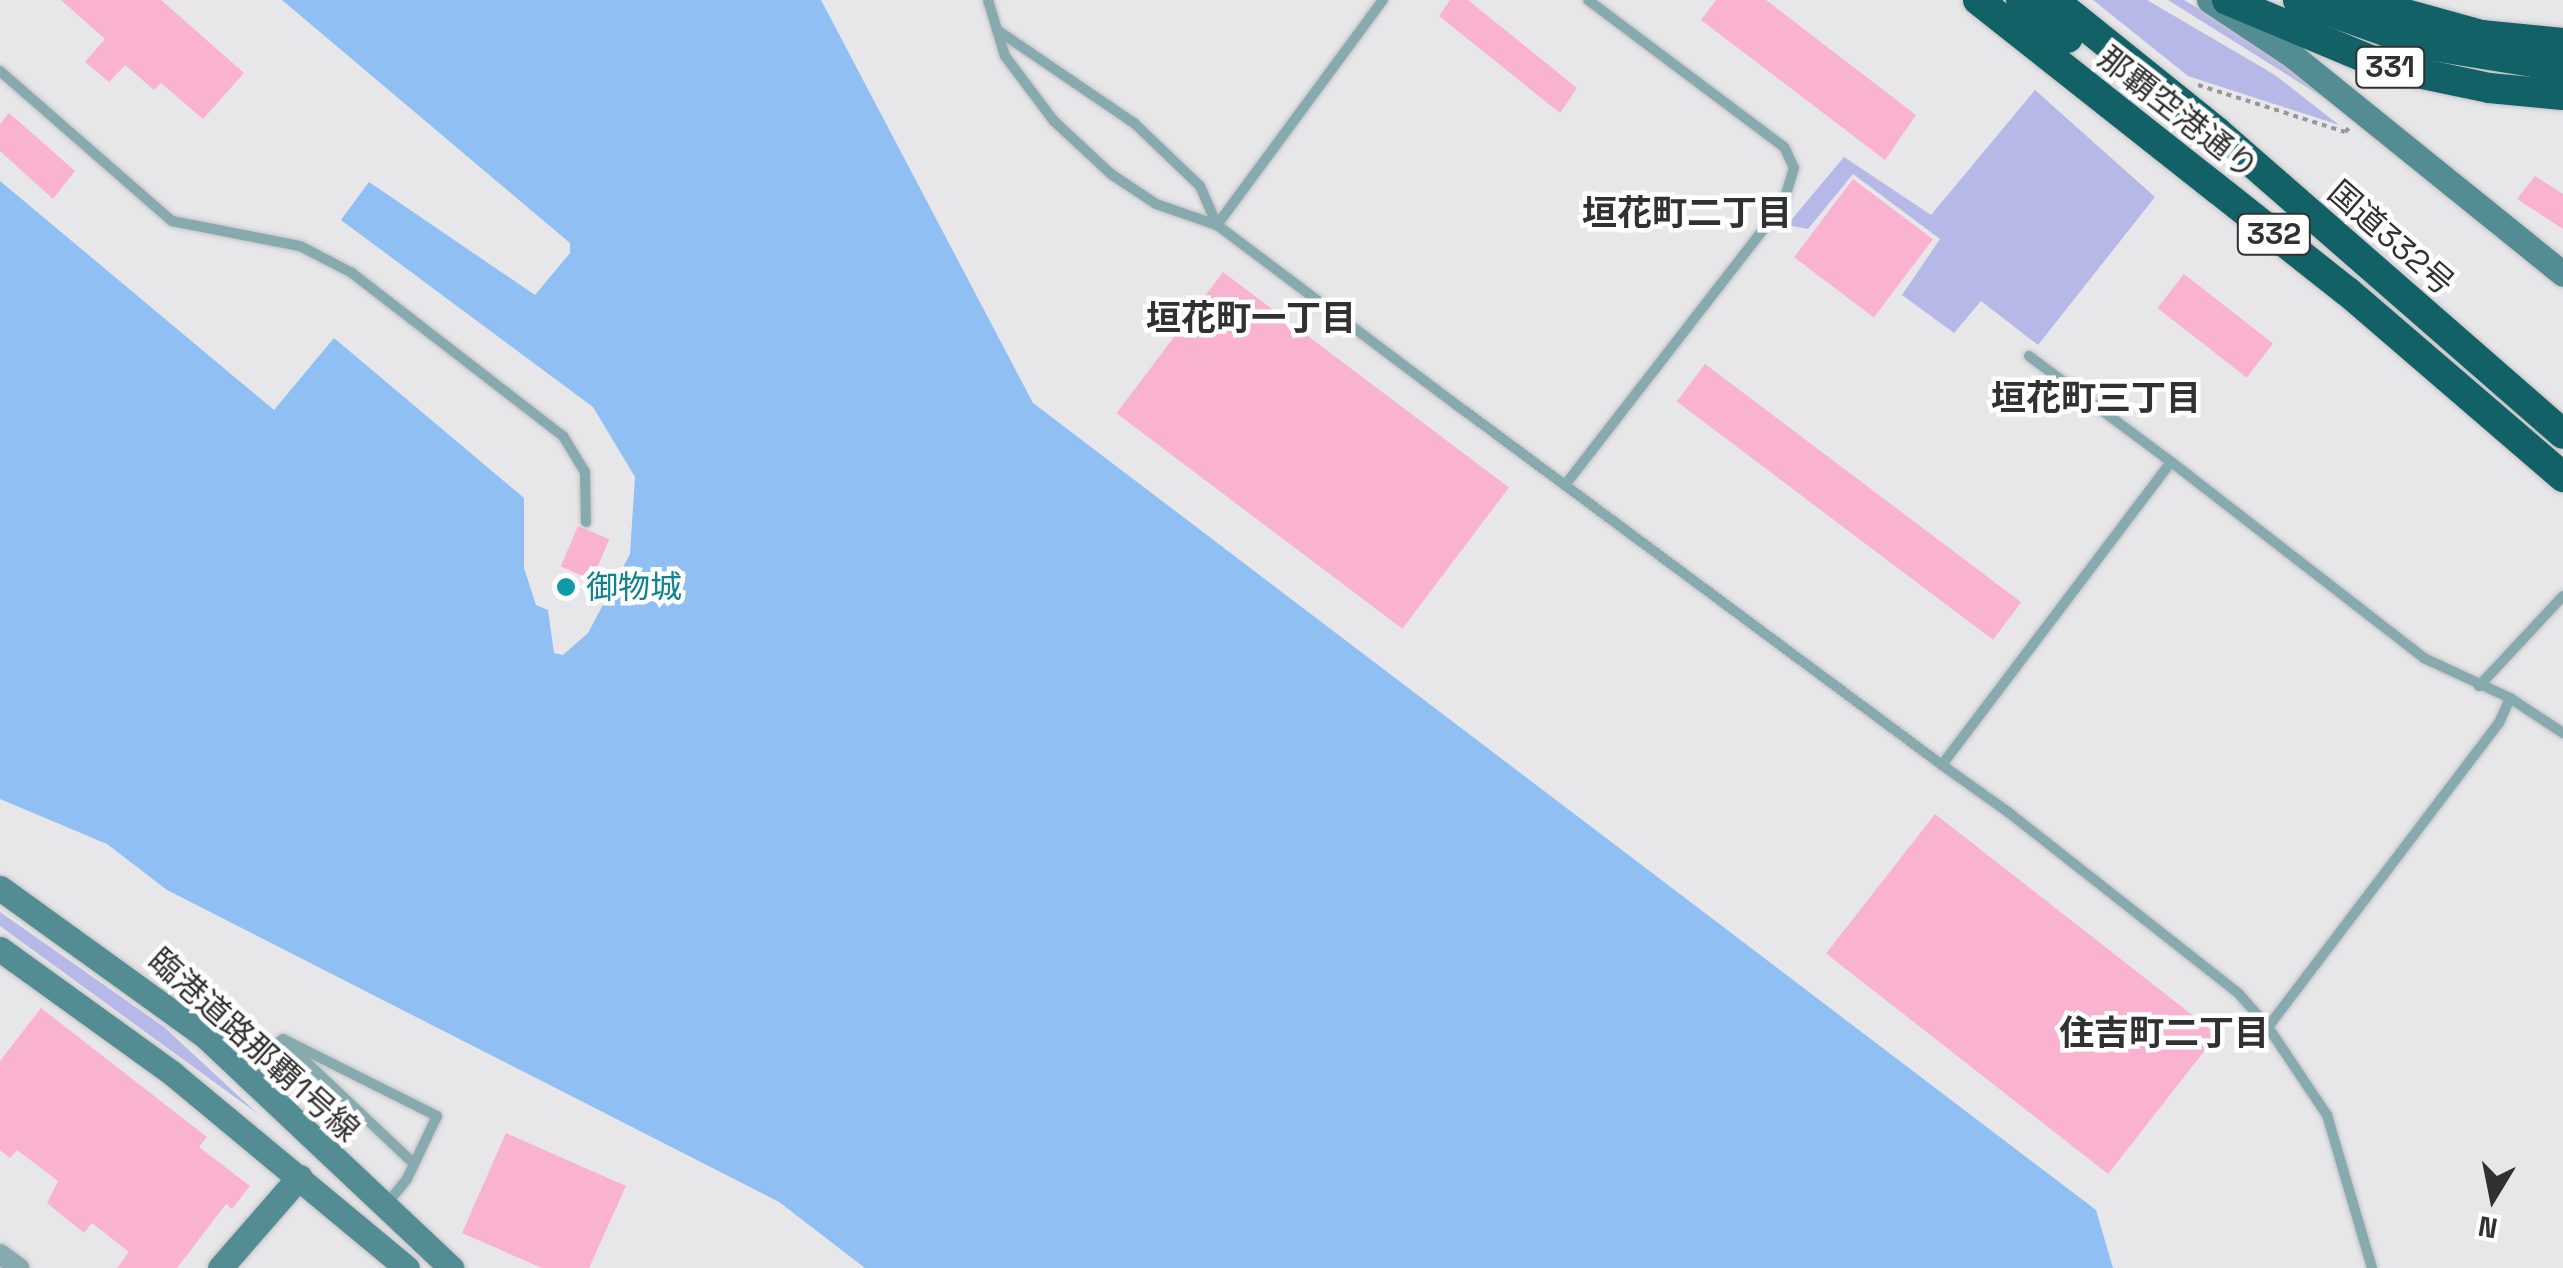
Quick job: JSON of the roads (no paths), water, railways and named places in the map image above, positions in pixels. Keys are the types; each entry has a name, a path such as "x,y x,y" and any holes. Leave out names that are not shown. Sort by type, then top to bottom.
{"highway":[{"name":"那覇空港通り","path":"1978,0 2348,292 2563,477"},
{"name":"国道332号","path":"2021,0 2449,335"},
{"name":"国道332号","path":"2054,0 2218,132 2449,335"},
{"name":"331","path":"2227,0 2384,66 2490,88 2563,94"},
{"name":"331","path":"2298,0 2421,44 2563,67"},
{"name":"331","path":"2355,0 2563,43"},
{"name":"332","path":"2449,335 2563,434"}],"street":[{"path":"2209,0 2408,148 2563,274"},
{"name":"臨港道路那覇1号線","path":"0,888 126,974 241,1068 451,1268"},
{"name":"臨港道路那覇1号線","path":"0,949 130,1041 407,1268"},
{"path":"220,1268 299,1177"},
{"path":"0,1254 19,1268"}],"lane":[{"path":"988,0 1005,56 1054,121 1111,174 1156,204 1217,224 2196,959 2268,1027 2328,1115 2372,1268"},
{"path":"1217,224 1383,0"},
{"path":"1566,485 1782,204 1794,168 1784,147 1588,0"},
{"path":"998,30 1134,123 1200,186 1217,224"},
{"path":"0,71 172,221 300,246 339,263 563,436 586,472 586,522"},
{"path":"2029,356 2424,658 2510,698 2563,733"},
{"path":"1942,765 2171,462"},
{"path":"2479,686 2563,596"},
{"path":"2268,1027 2499,723 2510,698"},
{"path":"241,1068 282,1039"},
{"path":"282,1039 436,1116 414,1164 384,1207"},
{"path":"282,1039 414,1164"}],"place":[{"name":"御物城","path":"566,587"}],"district":[{"name":"垣花町二丁目","path":"1687,213"},
{"name":"垣花町一丁目","path":"1251,318"},
{"name":"垣花町三丁目","path":"2096,398"},
{"name":"住吉町二丁目","path":"2164,1033"}]}
